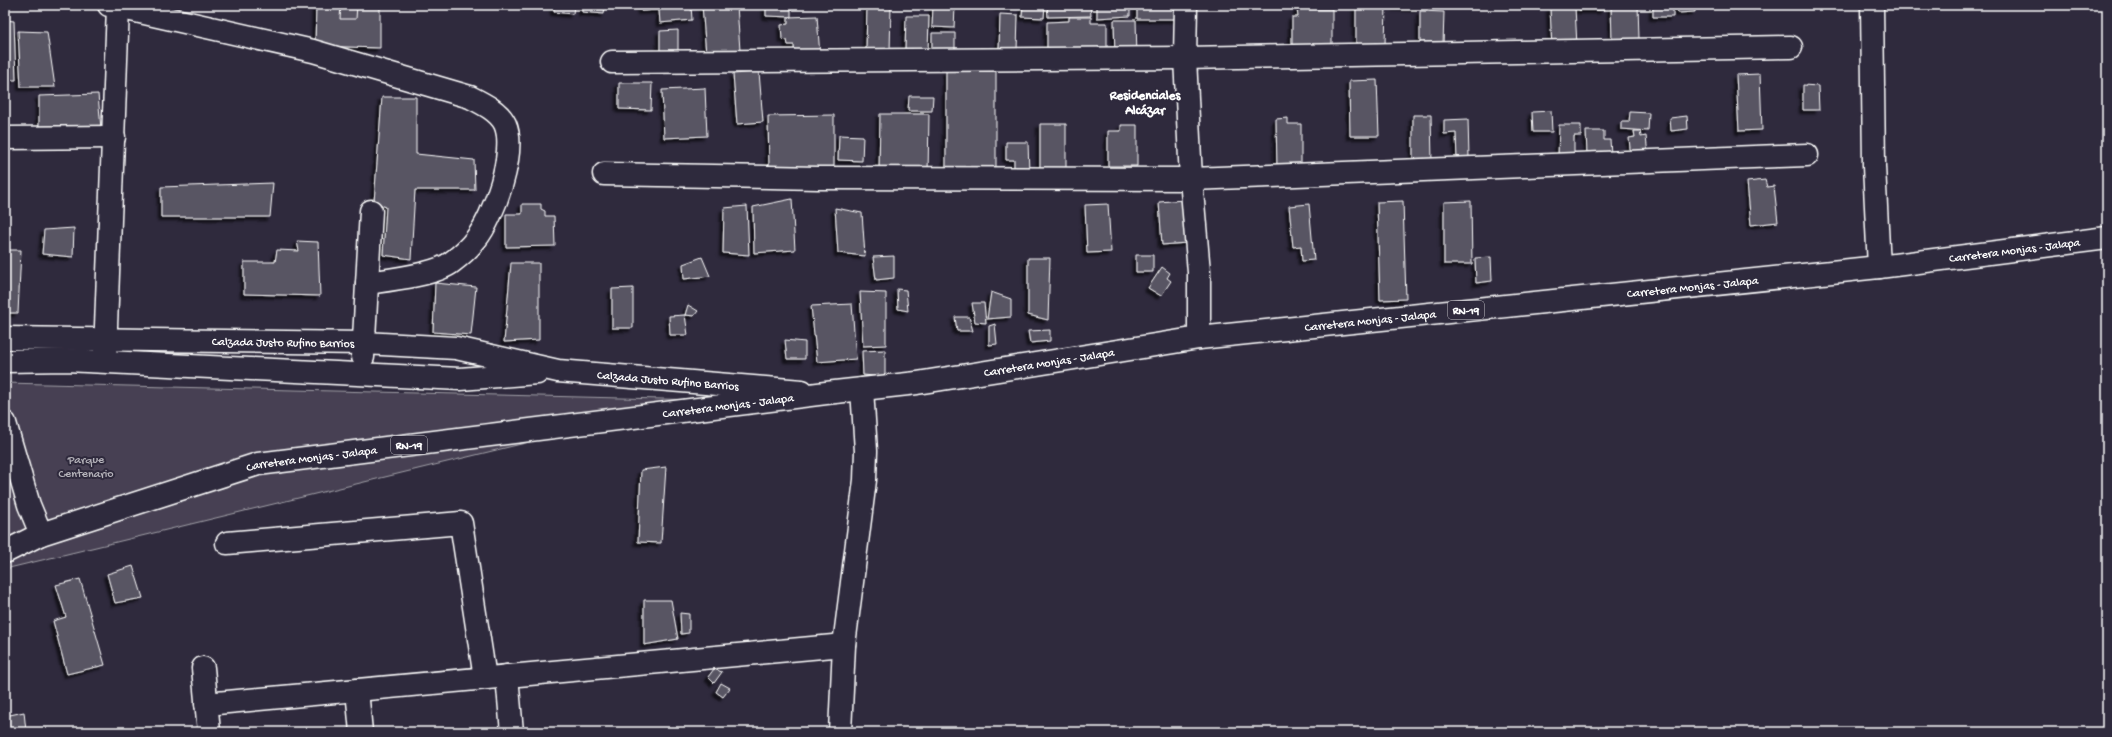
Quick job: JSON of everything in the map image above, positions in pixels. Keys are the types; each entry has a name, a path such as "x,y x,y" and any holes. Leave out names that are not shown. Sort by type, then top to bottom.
{"street":[{"path":"1186,5 1186,58 1191,179 1199,272 1199,338"},
{"path":"1872,5 1874,166 1879,267"},
{"path":"105,362 114,137 114,6 185,14 275,42 313,51 470,96 490,107 505,124 509,146 499,195 477,238 451,263 415,276 367,283"},
{"path":"612,62 1186,58 1791,48"},
{"path":"5,138 114,137"},
{"path":"604,174 818,178 1191,179 1807,155"},
{"path":"362,375 371,211"},
{"name":"Carretera Monjas - Jalapa","path":"5,552 41,534 258,464 917,383 1199,338 1879,267 2107,238"},
{"name":"Calzada Justo Rufino Barrios","path":"5,338 105,338 364,343 456,348 558,371 826,393"},
{"name":"Calzada Justo Rufino Barrios","path":"5,361 66,360 460,379 558,371"},
{"path":"840,732 844,644 865,480 866,450 862,389"},
{"path":"5,423 29,505 41,534"},
{"path":"227,543 461,523 485,678"},
{"path":"206,704 844,644"},
{"path":"203,668 209,732"},
{"path":"507,676 512,732"},
{"path":"357,690 361,732"}],"green space":[{"name":"Parque Centenario","path":"5,383 703,400 5,569"}],"building":[{"path":"316,5 380,5 380,48 315,46"},
{"path":"341,5 357,5 356,19 340,19"},
{"path":"554,5 574,5 573,14 554,12"},
{"path":"582,5 605,5 604,14 582,12"},
{"path":"641,5 691,5 692,20 660,23 659,10 641,11"},
{"path":"702,5 737,5 740,51 706,54"},
{"path":"766,5 791,5 791,17 766,16"},
{"path":"867,5 891,5 890,53 866,52"},
{"path":"998,5 1018,5 1018,7 998,7"},
{"path":"1023,5 1045,5 1044,18 1022,17"},
{"path":"1047,5 1090,5 1091,16 1048,17"},
{"path":"1097,5 1130,5 1130,16 1097,18"},
{"path":"1137,5 1177,5 1177,19 1137,19"},
{"path":"1356,5 1386,5 1385,45 1356,45"},
{"path":"1396,5 1419,5 1419,8 1395,7"},
{"path":"1579,5 1604,5 1604,10 1579,10"},
{"path":"1611,5 1638,5 1639,39 1612,41"},
{"path":"1653,5 1673,5 1673,17 1653,17"},
{"path":"1677,5 1695,5 1695,12 1678,13"},
{"path":"933,6 955,7 954,28 932,27"},
{"path":"1575,7 1577,46 1552,48 1550,8"},
{"path":"1297,9 1332,9 1332,49 1292,49 1292,17 1298,17"},
{"path":"1420,11 1444,12 1443,45 1420,45"},
{"path":"1000,14 1018,15 1017,51 999,50"},
{"path":"817,16 820,56 795,58 794,45 788,45 787,40 782,39 781,25 788,24 788,17"},
{"path":"906,16 929,16 928,52 905,51"},
{"path":"1069,17 1091,17 1091,23 1107,23 1107,57 1047,57 1047,22 1069,21"},
{"path":"5,20 14,21 16,80 5,80"},
{"path":"1114,20 1136,20 1137,57 1115,57"},
{"path":"678,30 678,57 660,57 660,31"},
{"path":"18,31 47,32 55,87 21,87"},
{"path":"932,33 955,33 955,55 932,55"},
{"path":"946,71 996,71 996,173 946,174"},
{"path":"759,72 763,122 737,124 733,74"},
{"path":"1760,74 1762,130 1739,131 1736,75"},
{"path":"1377,80 1379,136 1350,136 1349,81"},
{"path":"619,83 652,83 651,110 619,109"},
{"path":"1803,85 1818,86 1819,110 1803,110"},
{"path":"705,88 707,136 664,138 662,90"},
{"path":"98,94 101,129 39,128 39,96"},
{"path":"909,96 933,96 932,111 908,111"},
{"path":"382,97 416,97 416,154 474,160 475,190 415,190 411,259 383,255 386,207 374,202"},
{"path":"1551,111 1552,132 1533,132 1532,112"},
{"path":"1630,112 1649,113 1648,131 1621,129 1621,122 1629,122"},
{"path":"880,114 929,114 928,174 879,174"},
{"path":"834,115 834,168 769,168 768,116"},
{"path":"1413,115 1431,115 1432,162 1413,162"},
{"path":"1687,116 1688,129 1671,131 1670,118"},
{"path":"1288,118 1288,124 1301,124 1301,167 1277,168 1276,119"},
{"path":"1468,119 1469,158 1457,159 1456,133 1444,134 1444,120"},
{"path":"1040,124 1066,124 1066,173 1040,173"},
{"path":"1121,125 1137,125 1137,166 1108,166 1108,131 1121,131"},
{"path":"1559,125 1581,125 1581,136 1574,136 1574,159 1558,159"},
{"path":"1586,131 1604,131 1604,140 1610,140 1611,154 1587,154"},
{"path":"1634,131 1640,131 1641,137 1646,136 1648,156 1631,158 1629,138 1635,137"},
{"path":"839,135 863,136 862,161 838,160"},
{"path":"1006,142 1028,142 1029,173 1014,173 1014,160 1006,160"},
{"path":"1765,180 1767,187 1774,186 1778,222 1751,225 1747,182"},
{"path":"273,183 270,217 161,217 161,187"},
{"path":"792,199 795,250 754,253 753,207"},
{"path":"1184,200 1187,243 1162,245 1159,202"},
{"path":"1403,201 1406,299 1380,300 1377,202"},
{"path":"1471,201 1472,264 1444,264 1444,202"},
{"path":"522,204 541,204 541,209 545,211 545,216 554,216 555,246 506,247 506,214 522,214"},
{"path":"1108,204 1111,252 1087,253 1085,205"},
{"path":"1309,204 1314,260 1302,261 1301,246 1293,247 1289,206"},
{"path":"747,206 749,255 723,253 724,208"},
{"path":"835,208 862,213 865,256 838,253"},
{"path":"74,228 73,257 42,254 44,230"},
{"path":"297,241 318,242 320,296 244,294 244,262 275,262 277,250 299,251"},
{"path":"5,250 21,250 18,313 5,313"},
{"path":"1136,255 1153,255 1153,272 1136,272"},
{"path":"894,256 894,278 876,280 873,257"},
{"path":"702,257 710,276 684,279 683,264"},
{"path":"1491,257 1492,281 1476,283 1475,258"},
{"path":"1028,258 1050,258 1048,320 1028,315"},
{"path":"511,263 539,263 539,340 504,342"},
{"path":"1162,267 1170,273 1167,278 1171,281 1161,296 1148,288"},
{"path":"435,283 476,287 471,335 433,332"},
{"path":"633,288 633,328 612,328 612,289"},
{"path":"897,289 906,290 908,311 898,309"},
{"path":"860,292 886,293 886,345 863,346"},
{"path":"991,292 1011,299 1011,317 987,319"},
{"path":"972,303 984,303 986,323 975,322"},
{"path":"852,304 856,359 817,362 811,306"},
{"path":"688,305 698,311 694,316 685,315"},
{"path":"685,315 688,335 670,335 669,316"},
{"path":"955,317 969,317 973,331 957,331"},
{"path":"995,324 997,344 989,345 989,326"},
{"path":"1050,330 1050,341 1030,343 1028,331"},
{"path":"785,340 805,342 805,359 787,359"},
{"path":"885,350 885,377 863,375 862,351"},
{"path":"666,467 661,543 638,542 641,470"},
{"path":"133,566 143,598 115,603 107,574"},
{"path":"80,579 105,665 67,674 53,621 66,617 56,585"},
{"path":"644,600 671,600 678,639 644,645"},
{"path":"680,613 689,614 689,633 681,634"},
{"path":"714,669 722,672 714,683 708,677"},
{"path":"721,683 730,688 723,697 716,692"},
{"path":"24,712 26,731 5,732 5,716"}],"district":[{"name":"Residenciales Alcázar","path":"1145,102"}]}
